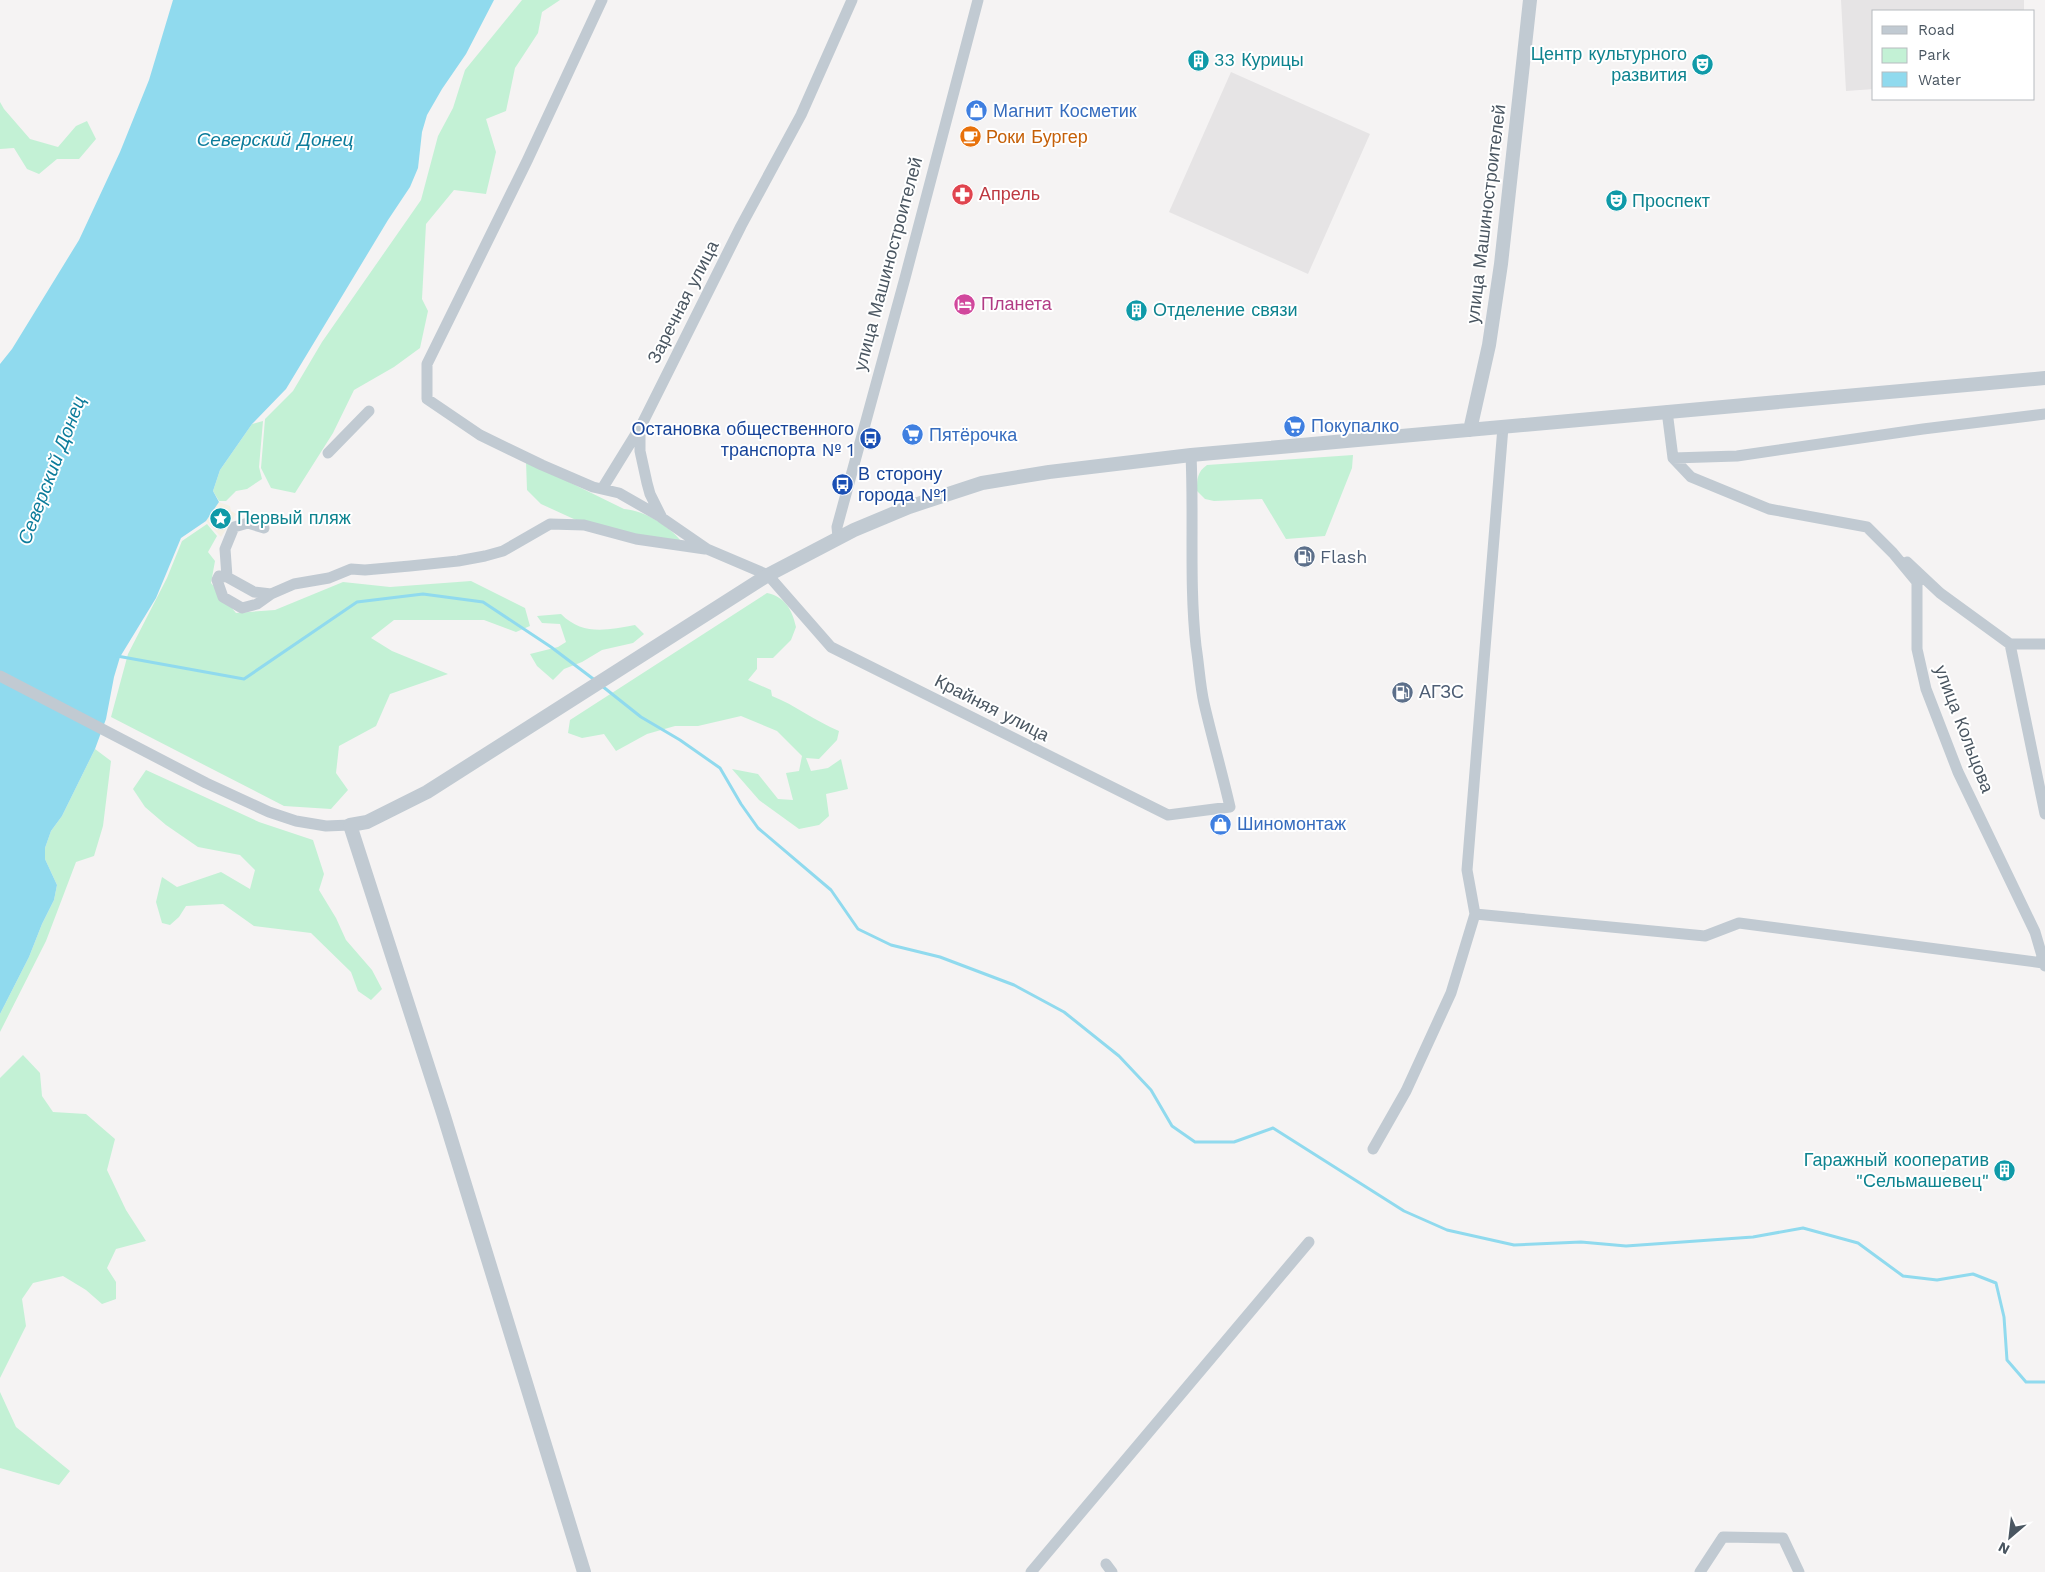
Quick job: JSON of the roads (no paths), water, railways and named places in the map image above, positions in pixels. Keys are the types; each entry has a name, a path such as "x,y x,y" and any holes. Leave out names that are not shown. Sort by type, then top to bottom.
{"street":[{"path":"602,0 427,364 427,399 480,435 542,465 602,489 619,493 662,518"},
{"name":"Заречная улица","path":"768,575 707,549 662,518 650,494 647,483 640,451 640,428 736,235 801,115 852,0"},
{"name":"улица Машиностроителей","path":"838,538 838,527 978,0"},
{"name":"улица Машиностроителей","path":"1470,430 1489,346 1501,264 1530,0"},
{"path":"0,676 206,783 269,812 296,821 326,826 350,825 367,822 427,792 768,575 838,538 909,507 982,483 1050,472 1191,455 2045,378"},
{"path":"328,453 369,411"},
{"path":"1667,411 1673,458 1737,456 1923,429 2045,414"},
{"path":"1373,1149 1406,1091 1451,993 1475,914 1467,870 1503,427"},
{"path":"602,489 640,428"},
{"name":"Крайняя улица","path":"768,575 831,647 1168,815 1230,807 1204,702 1196,646 1192,600 1193,507 1191,455"},
{"name":"улица Кольцова","path":"1673,458 1691,476 1769,509 1867,527 1893,553 1916,582 1917,649 1926,689 1958,772 2040,929 2044,965"},
{"path":"227,577 225,549 234,527 248,523 264,528"},
{"path":"271,594 254,592 227,577 219,576 217,580 219,590 229,602 242,608 257,604 271,594 294,584 329,578 351,569 365,570 410,566 485,556 503,551 550,524 584,525 636,539 707,549"},
{"path":"1893,553 1911,565 1940,593 2010,644 2045,644"},
{"path":"2010,644 2045,814"},
{"path":"350,825 442,1113 584,1572"},
{"path":"1475,914 1705,936 1740,923 2044,965"},
{"path":"1031,1572 1309,1242"},
{"path":"1700,1572 1723,1537 1783,1538 1799,1572"}],"water":[{"name":"Северский Донец","path":"173,0 494,0 466,54 427,115 422,132 418,168 410,187 286,389 252,424 220,470 213,491 219,502 206,521 181,538 156,598 120,657 106,719 95,749 62,816 51,831 45,848 45,859 57,885 54,900 29,957 0,1014 0,364 12,349 79,240 120,152 149,80"}],"waterway":[{"path":"117,656 244,679 357,602 423,594 483,602 551,647 596,681"},
{"path":"602,686 641,717 680,740 720,768 741,804 758,828 831,890 858,929 891,945 940,957 1014,985 1064,1012 1119,1056 1151,1090 1172,1126 1195,1142 1234,1142 1273,1128 1404,1211 1447,1230 1514,1245 1581,1242 1626,1246 1753,1237 1803,1228 1858,1243 1903,1276 1937,1280 1973,1274 1996,1283 2004,1317 2007,1360 2026,1382 2045,1382"}],"place":[{"name":"33 Курицы","path":"1198,60"},
{"name":"Центр культурного развития","path":"1703,64"},
{"name":"Магнит Косметик","path":"977,111"},
{"name":"Роки Бургер","path":"970,137"},
{"name":"Апрель","path":"963,194"},
{"name":"Проспект","path":"1616,201"},
{"name":"Планета","path":"965,304"},
{"name":"Отделение связи","path":"1137,310"},
{"name":"Покупалко","path":"1295,426"},
{"name":"Пятёрочка","path":"913,435"},
{"name":"Остановка общественного транспорта № 1","path":"870,439"},
{"name":"В сторону города №1","path":"842,484"},
{"name":"Первый пляж","path":"221,518"},
{"name":"Flash","path":"1304,557"},
{"name":"АГЗС","path":"1403,692"},
{"name":"Шиномонтаж","path":"1221,824"},
{"name":"Гаражный кооператив \"Сельмашевец\"","path":"2005,1170"}]}
